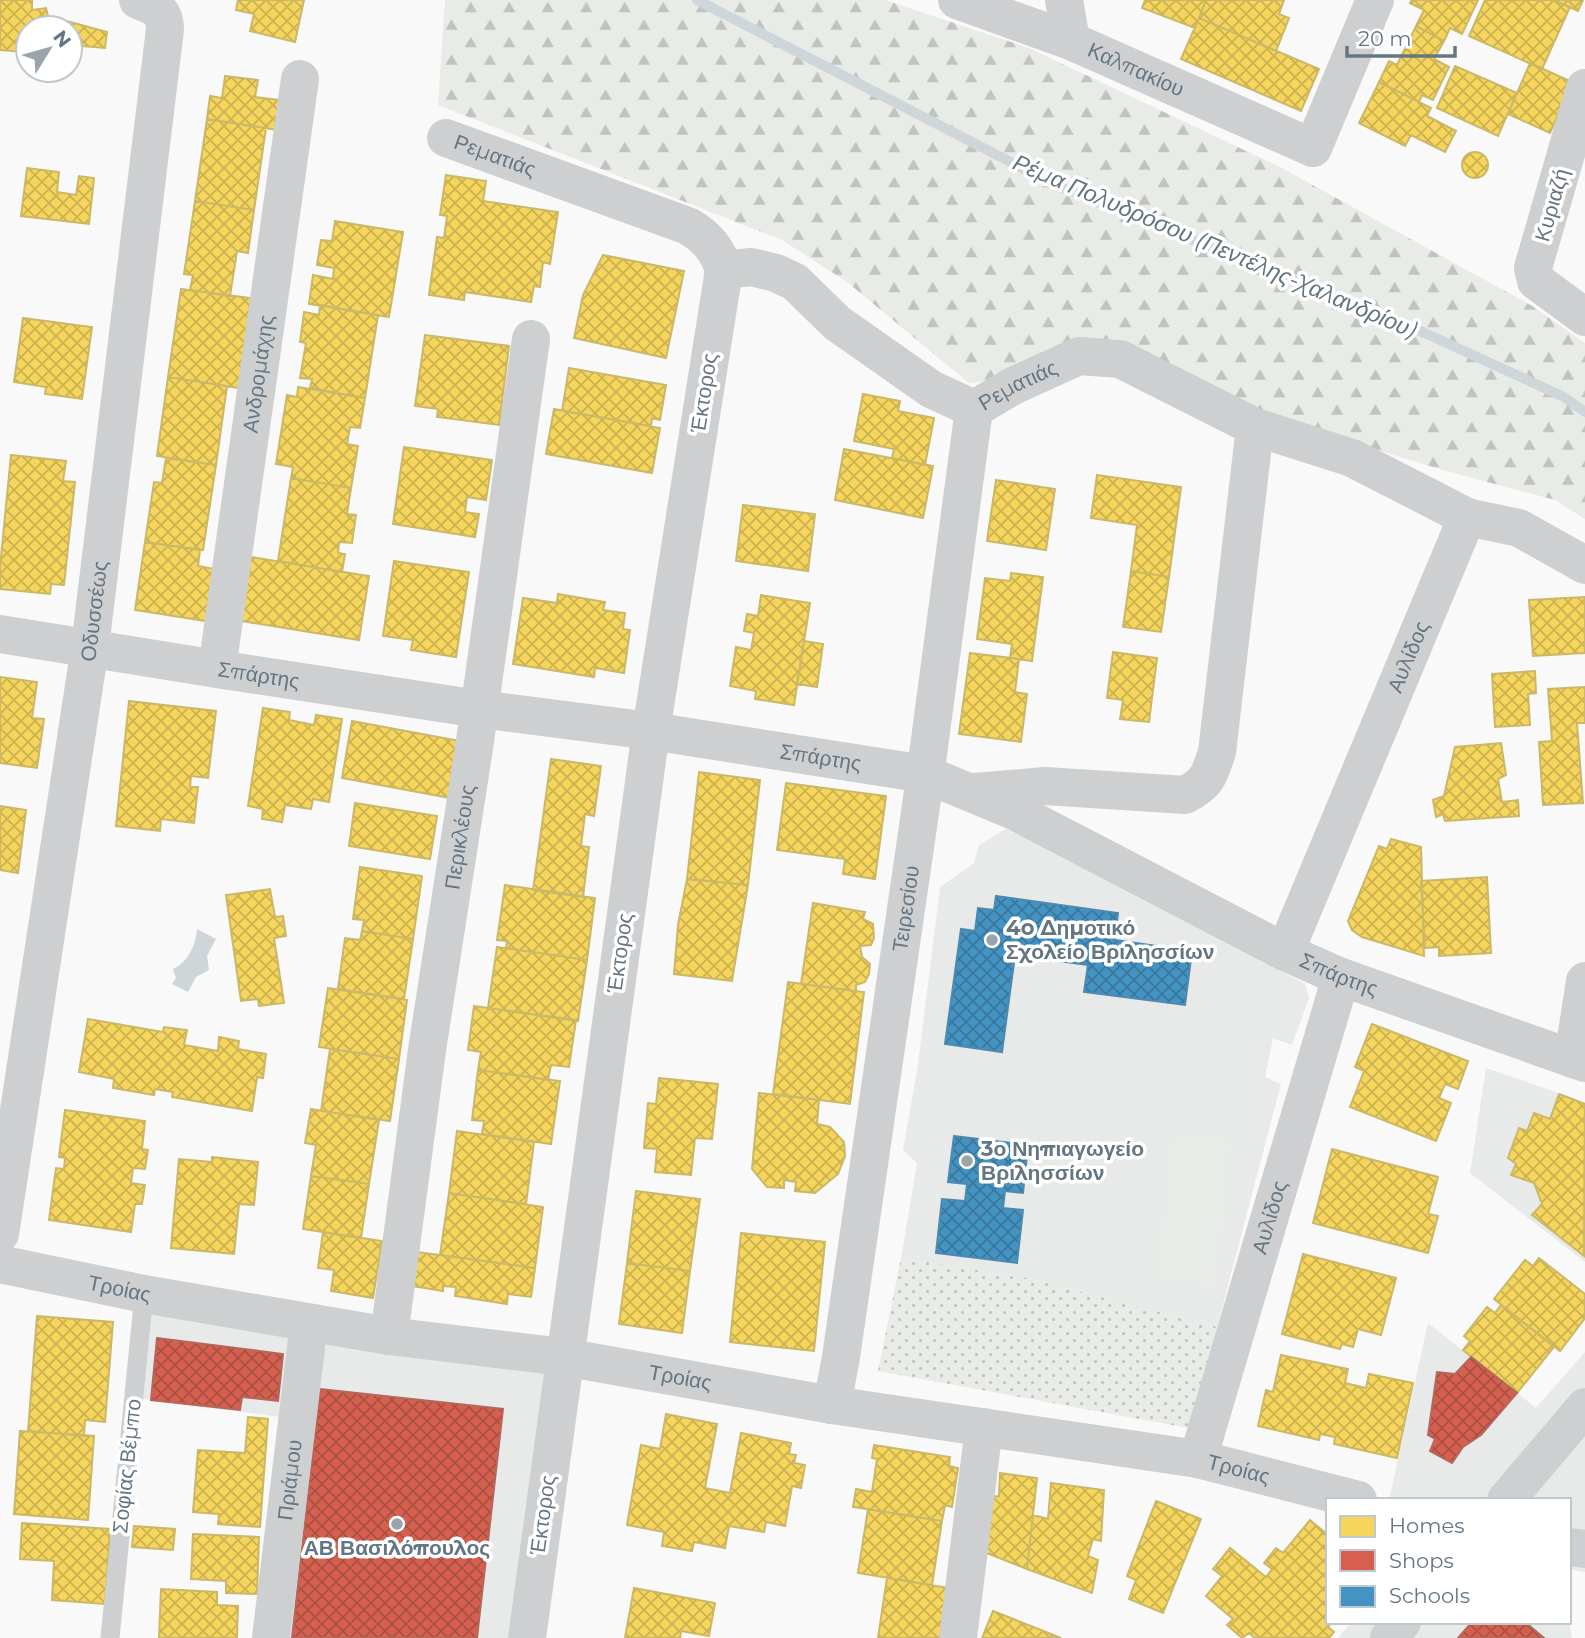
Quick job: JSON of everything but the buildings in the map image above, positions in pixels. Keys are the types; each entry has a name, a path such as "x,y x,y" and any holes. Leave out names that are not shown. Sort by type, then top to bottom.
{"street":[{"name":"Οδυσσέως","path":"0,1234 90,647 165,29 164,18 156,7 138,0"},
{"name":"Καλπακίου","path":"957,0 1071,41 1313,148 1375,0"},
{"path":"1064,0 1071,41"},
{"name":"Ανδρομάχης","path":"217,669 300,79"},
{"name":"Κυριαζή","path":"1585,88 1533,268 1536,281 1585,317"},
{"name":"Ρεματιάς","path":"446,138 688,226 711,242 724,270 751,267 776,273 795,282 837,323 868,345 931,389 974,409 1013,386 1079,356 1120,359 1255,427 1352,458 1468,517 1519,528 1585,565"},
{"name":"Έκτορος","path":"527,1638 650,731 724,270"},
{"name":"Περικλέους","path":"389,1336 427,1050 531,339"},
{"name":"Τειρεσίου","path":"832,1405 925,774 974,409"},
{"path":"972,792 1045,786 1185,795 1208,779 1217,752 1255,427"},
{"name":"Αυλίδος","path":"1285,952 1468,517"},
{"name":"Σπάρτης","path":"0,634 479,709 650,731 925,774 1014,811 1285,952 1341,977 1579,1061"},
{"name":"Αυλίδος","path":"1198,1459 1341,977"},
{"path":"1579,1061 1585,981"},
{"name":"Τροίας","path":"0,1264 144,1294 309,1323 389,1336 564,1357 832,1405 1198,1459 1350,1498"},
{"name":"Πριάμου","path":"271,1638 309,1323"},
{"path":"1508,1498 1585,1407"},
{"path":"958,1638 984,1427"},
{"path":"1389,1638 1400,1624"}],"lane":[{"name":"Σοφίας Βέμπο","path":"110,1638 144,1294"}],"shaded area":[{"path":"1006,829 1126,887 1305,984 1309,998 1292,1045 1273,1038 1265,1077 1281,1084 1217,1327 1027,1278 901,1258 917,1163 903,1150 918,1065 940,887 974,863 979,845"},
{"path":"197,929 216,939 207,956 209,970 196,977 188,992 172,984 176,978 173,969 183,962 190,952"},
{"path":"1486,1068 1585,1102 1585,1262 1470,1173"},
{"path":"152,1308 551,1366 513,1638 263,1638 288,1418 143,1399"},
{"path":"1428,1323 1536,1408 1585,1352 1585,1572 1571,1569 1571,1498 1389,1498"},
{"path":"1350,1624 1569,1624 1572,1638 1338,1638"}],"green space":[{"path":"445,0 885,0 1029,48 1280,167 1534,307 1585,343 1585,519 1555,500 1446,471 1261,414 1117,339 1076,341 996,380 969,383 847,282 782,240 438,105"},
{"path":"1171,1131 1231,1138 1216,1288 1155,1282"},
{"path":"901,1258 1027,1278 1217,1327 1188,1428 878,1371"}],"waterway":[{"name":"Ρέμα Πολυδρόσου (Πεντέλης-Χαλανδρίου)","path":"697,0 1055,185 1425,333 1564,397 1585,412"}],"place":[{"name":"4o Δημοτικό Σχολείο Βριλησσίων","path":"992,940"},
{"name":"3ο Νηπιαγωγείο Βριλησσίων","path":"967,1161"},
{"name":"ΑΒ Βασιλόπουλος","path":"397,1524"}]}
